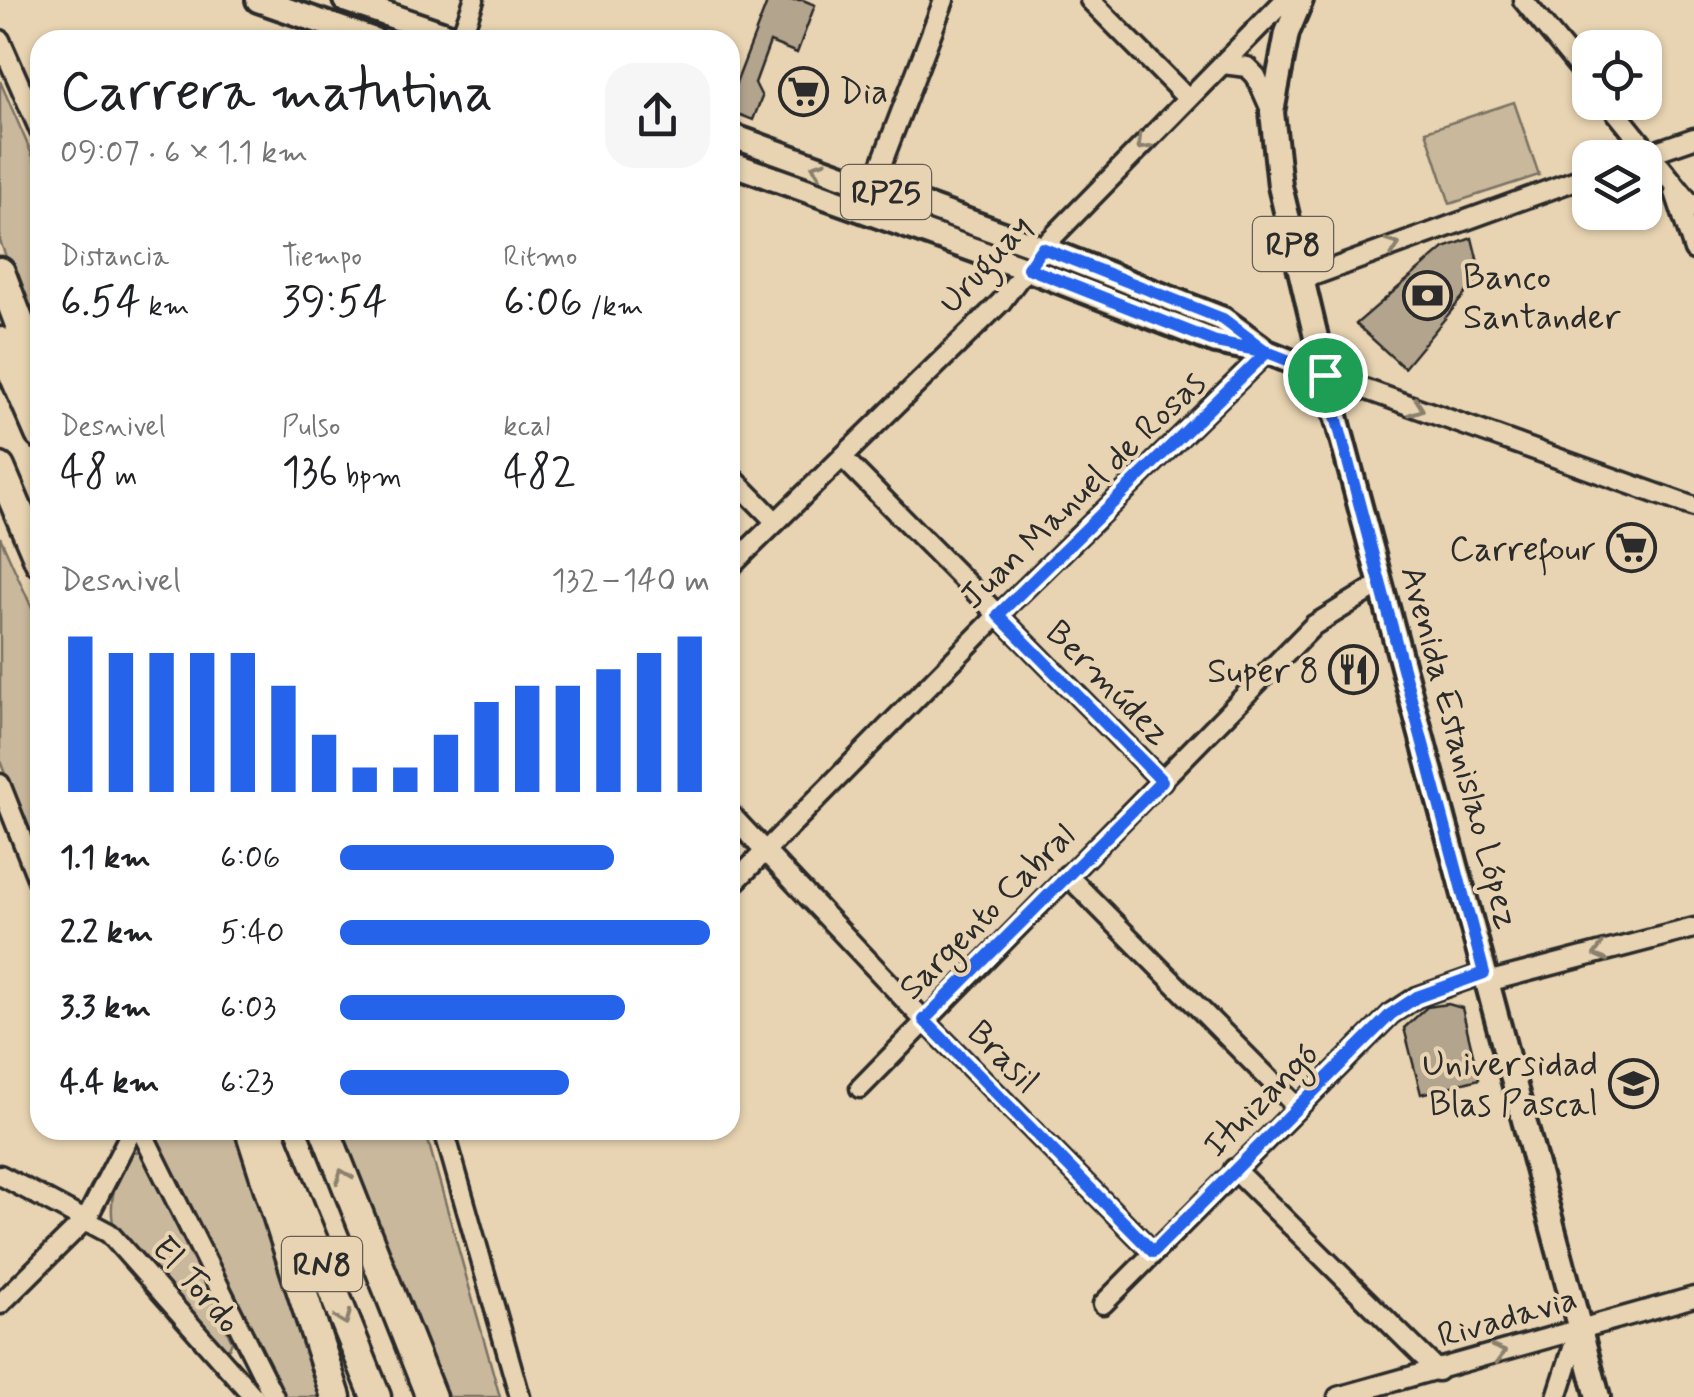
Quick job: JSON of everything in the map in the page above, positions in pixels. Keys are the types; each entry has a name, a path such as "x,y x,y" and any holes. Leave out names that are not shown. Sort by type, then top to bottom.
{"highway":[{"path":"0,272 30,351"},
{"path":"0,342 30,411"},
{"path":"0,468 30,538"},
{"path":"0,503 30,565"},
{"path":"253,1140 336,1397"},
{"name":"RN8","path":"272,1140 376,1397"},
{"name":"RN8","path":"329,1140 431,1397"}],"main road":[{"path":"258,0 345,30"},
{"path":"345,0 432,30"},
{"name":"RP8","path":"1272,112 1286,33 1301,0"},
{"name":"Avenida Estanislao López","path":"1272,112 1280,186 1325,375 1598,1397"},
{"name":"RP25","path":"740,139 1042,248 1223,319 1267,352"},
{"name":"RP25","path":"740,167 1028,268 1216,342 1267,352 1325,375"}],"street":[{"path":"464,30 474,0"},
{"path":"863,212 944,0"},
{"path":"1090,0 1187,98"},
{"name":"Uruguay","path":"740,557 1001,302 1042,248 1285,0"},
{"path":"1523,0 1572,59"},
{"path":"0,40 30,109"},
{"path":"1223,64 1247,67 1256,76 1272,112"},
{"path":"1662,150 1694,138"},
{"path":"1662,175 1694,208"},
{"path":"1301,280 1572,182"},
{"path":"1673,186 1694,250"},
{"name":"Juan Manuel de Rosas","path":"740,877 998,615 1267,352"},
{"name":"RP25","path":"1325,375 1694,507"},
{"name":"Bermúdez","path":"842,458 1162,781"},
{"path":"740,485 776,522"},
{"name":"Sargento Cabral","path":"860,1088 1314,626 1382,583"},
{"path":"0,784 30,860"},
{"name":"Brasil","path":"740,825 924,1020 1153,1252"},
{"path":"1067,875 1298,1107"},
{"name":"Ituizangó","path":"1104,1304 1404,1003 1486,978 1694,928"},
{"path":"0,1304 87,1218 127,1140"},
{"path":"146,1140 274,1397"},
{"path":"447,1140 520,1397"},
{"path":"1234,1170 1438,1370"},
{"name":"El Tordo","path":"0,1175 109,1233 254,1397"},
{"name":"Rivadavia","path":"1338,1397 1694,1297"},
{"path":"1557,1397 1579,1329"},
{"path":"218,1358 248,1342"}],"shaded area":[{"path":"0,81 30,150 30,320 0,241"},
{"path":"1514,102 1539,175 1450,204 1426,131"},
{"path":"0,537 30,604 30,838 0,761"},
{"path":"154,1140 242,1140 326,1397 285,1397"},
{"path":"342,1140 428,1140 500,1397 446,1397"},
{"path":"134,1151 145,1155 232,1341 229,1348 222,1349 115,1230 114,1188"}],"building":[{"path":"768,0 803,0 815,5 797,53 770,42 755,83 762,97 753,120 740,115 740,73"},
{"name":"Banco Santander","path":"1472,238 1481,275 1404,368 1356,324 1444,248"},
{"path":"1448,1004 1462,1008 1479,1079 1421,1094 1404,1028 1427,1007"}],"place":[{"name":"Dia","path":"804,91"},
{"name":"Banco Santander","path":"1428,296"},
{"name":"Carrefour","path":"1631,548"},
{"name":"Super 8","path":"1354,670"},
{"name":"Universidad Blas Pascal","path":"1633,1083"}],"route":[{"path":"1325,375 1267,352 1223,319 1042,248 1028,268 1216,342 1267,352 998,615 1162,781 924,1020 1153,1252 1404,1003 1484,973 1325,375"}]}
